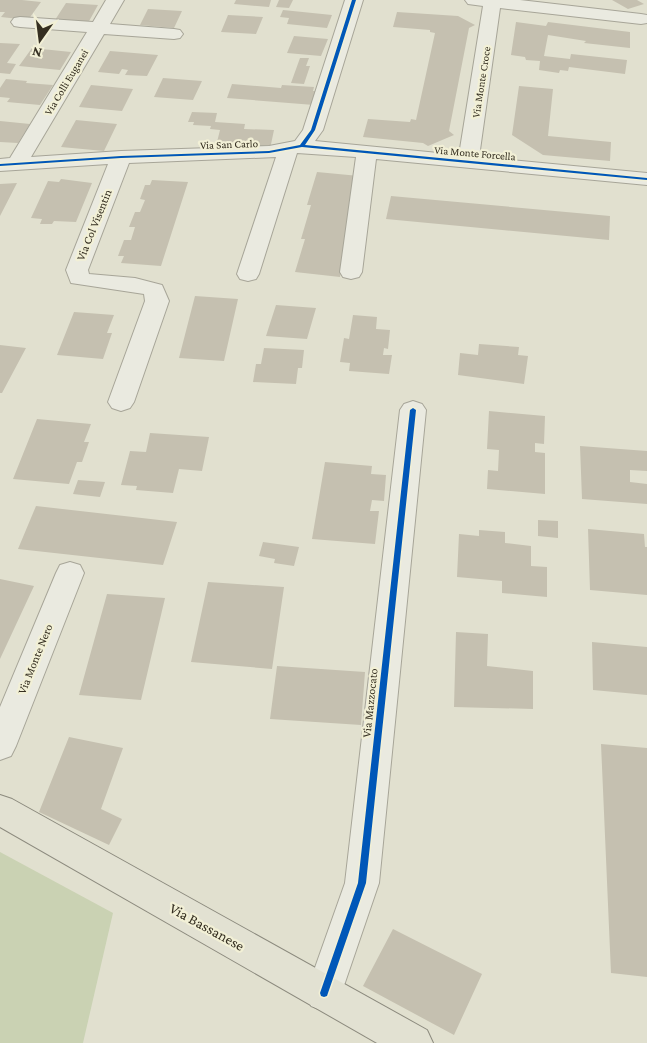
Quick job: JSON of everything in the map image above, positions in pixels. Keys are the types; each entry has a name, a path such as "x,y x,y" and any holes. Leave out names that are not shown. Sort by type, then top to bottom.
{"main road":[{"name":"Via Bassanese","path":"0,810 414,1043"}],"street":[{"name":"Via Colli Euganei","path":"8,164 114,0"},
{"path":"248,274 295,148 313,130 354,0"},
{"path":"486,1 641,18"},
{"name":"Via Monte Croce","path":"468,162 493,8 486,1"},
{"path":"20,22 174,34"},
{"name":"Via Monte Forcella","path":"295,148 647,179"},
{"name":"Via San Carlo","path":"8,164 122,157 270,152 295,148"},
{"path":"351,272 367,153"},
{"name":"Via Col Visentin","path":"121,402 157,301 154,290 139,284 93,283 79,278 77,270 122,157"},
{"name":"Via Mazzocato","path":"324,993 362,883 413,410"},
{"name":"Via Monte Nero","path":"0,746 70,573"}],"green space":[{"path":"0,852 113,913 83,1043 0,1043"}],"building":[{"path":"0,0 41,2 28,20 1,17 5,12 0,12"},
{"path":"236,0 271,0 269,7 234,4"},
{"path":"279,0 293,0 289,8 276,7"},
{"path":"612,0 637,0 644,4 628,9"},
{"path":"66,3 98,5 88,23 55,20"},
{"path":"148,9 182,11 174,28 140,25"},
{"path":"283,10 332,15 327,28 287,24 289,18 280,17"},
{"path":"397,12 458,16 475,25 469,28 449,131 454,135 428,146 423,143 363,137 368,119 410,122 411,119 416,120 435,33 430,32 430,30 393,27"},
{"path":"228,15 263,17 256,34 221,32"},
{"path":"516,22 546,26 548,22 630,32 630,48 584,43 586,41 548,35 544,56 570,59 571,54 627,60 625,74 569,67 568,71 560,70 559,73 539,70 540,61 526,60 525,57 511,55"},
{"path":"294,36 328,39 321,56 287,53"},
{"path":"0,43 20,44 7,63 16,64 10,74 0,73"},
{"path":"32,48 71,52 60,70 19,66"},
{"path":"110,51 158,55 147,76 125,75 128,70 122,69 119,74 98,72"},
{"path":"300,58 309,58 306,66 310,66 304,84 291,83"},
{"path":"163,78 202,81 193,100 154,97"},
{"path":"6,79 53,85 40,105 7,102 10,98 0,97 0,88"},
{"path":"232,84 281,88 282,85 314,87 313,91 318,91 314,105 227,98"},
{"path":"91,85 133,89 122,111 79,107"},
{"path":"519,86 553,89 548,136 611,142 610,161 543,155 512,135"},
{"path":"192,112 217,113 215,122 245,124 244,129 274,130 270,149 240,148 241,145 217,142 220,130 210,129 211,126 193,125 194,122 188,122"},
{"path":"76,120 117,124 104,151 61,147"},
{"path":"0,121 30,124 18,143 0,142"},
{"path":"317,172 359,176 340,277 295,272 305,239 301,239 311,205 307,205"},
{"path":"61,179 92,183 76,222 54,221 52,224 40,224 42,219 31,218 48,181 59,182"},
{"path":"152,180 188,182 161,266 121,263 124,256 118,256 124,240 131,240 135,227 129,227 135,212 140,212 145,200 140,199 145,185 150,185"},
{"path":"17,183 0,216 0,184"},
{"path":"391,196 610,216 609,240 386,219"},
{"path":"195,296 238,299 224,361 179,358"},
{"path":"276,305 316,308 307,339 266,336"},
{"path":"74,312 114,315 107,333 112,333 103,359 57,355"},
{"path":"353,315 377,317 376,329 390,330 388,349 384,348 383,355 392,355 389,374 349,371 350,363 340,362 344,338 349,339"},
{"path":"479,344 519,347 518,355 528,356 524,384 458,375 460,353 478,355"},
{"path":"0,345 26,348 2,393 0,393"},
{"path":"264,348 304,350 302,368 298,368 296,384 253,382 256,364 261,364"},
{"path":"489,411 545,416 544,444 535,443 535,452 545,453 545,494 487,489 488,470 498,471 499,450 487,449"},
{"path":"37,419 91,424 84,442 89,442 82,462 77,462 69,484 13,479"},
{"path":"150,433 209,437 202,471 179,469 173,493 136,490 137,486 121,485 130,451 146,452"},
{"path":"580,446 647,451 647,471 630,470 630,482 647,484 647,504 582,499"},
{"path":"325,462 372,466 371,474 386,475 384,501 372,500 370,511 379,511 375,544 312,539"},
{"path":"78,480 105,482 100,497 73,494"},
{"path":"36,506 177,522 163,565 18,549"},
{"path":"538,520 558,521 558,538 538,536"},
{"path":"588,529 644,534 645,547 647,547 647,595 590,590"},
{"path":"479,530 505,532 505,543 531,546 531,566 547,567 547,597 502,593 502,581 457,577 459,534 479,536"},
{"path":"263,542 299,547 294,566 274,563 275,559 259,556"},
{"path":"0,579 34,586 0,659"},
{"path":"208,582 284,587 272,669 191,662"},
{"path":"107,594 165,598 141,700 79,695"},
{"path":"456,632 488,634 487,666 533,671 533,709 454,707"},
{"path":"592,642 647,647 647,695 593,690"},
{"path":"277,666 365,672 361,725 270,719"},
{"path":"69,737 123,748 101,809 122,819 109,845 39,812"},
{"path":"601,744 647,748 647,977 611,973"},
{"path":"393,929 482,974 454,1035 363,986"}],"cycle path":[{"path":"0,165 121,157 269,152 302,146 313,130 354,0"},
{"path":"302,146 647,179"},
{"path":"324,993 362,883 413,410"}]}
